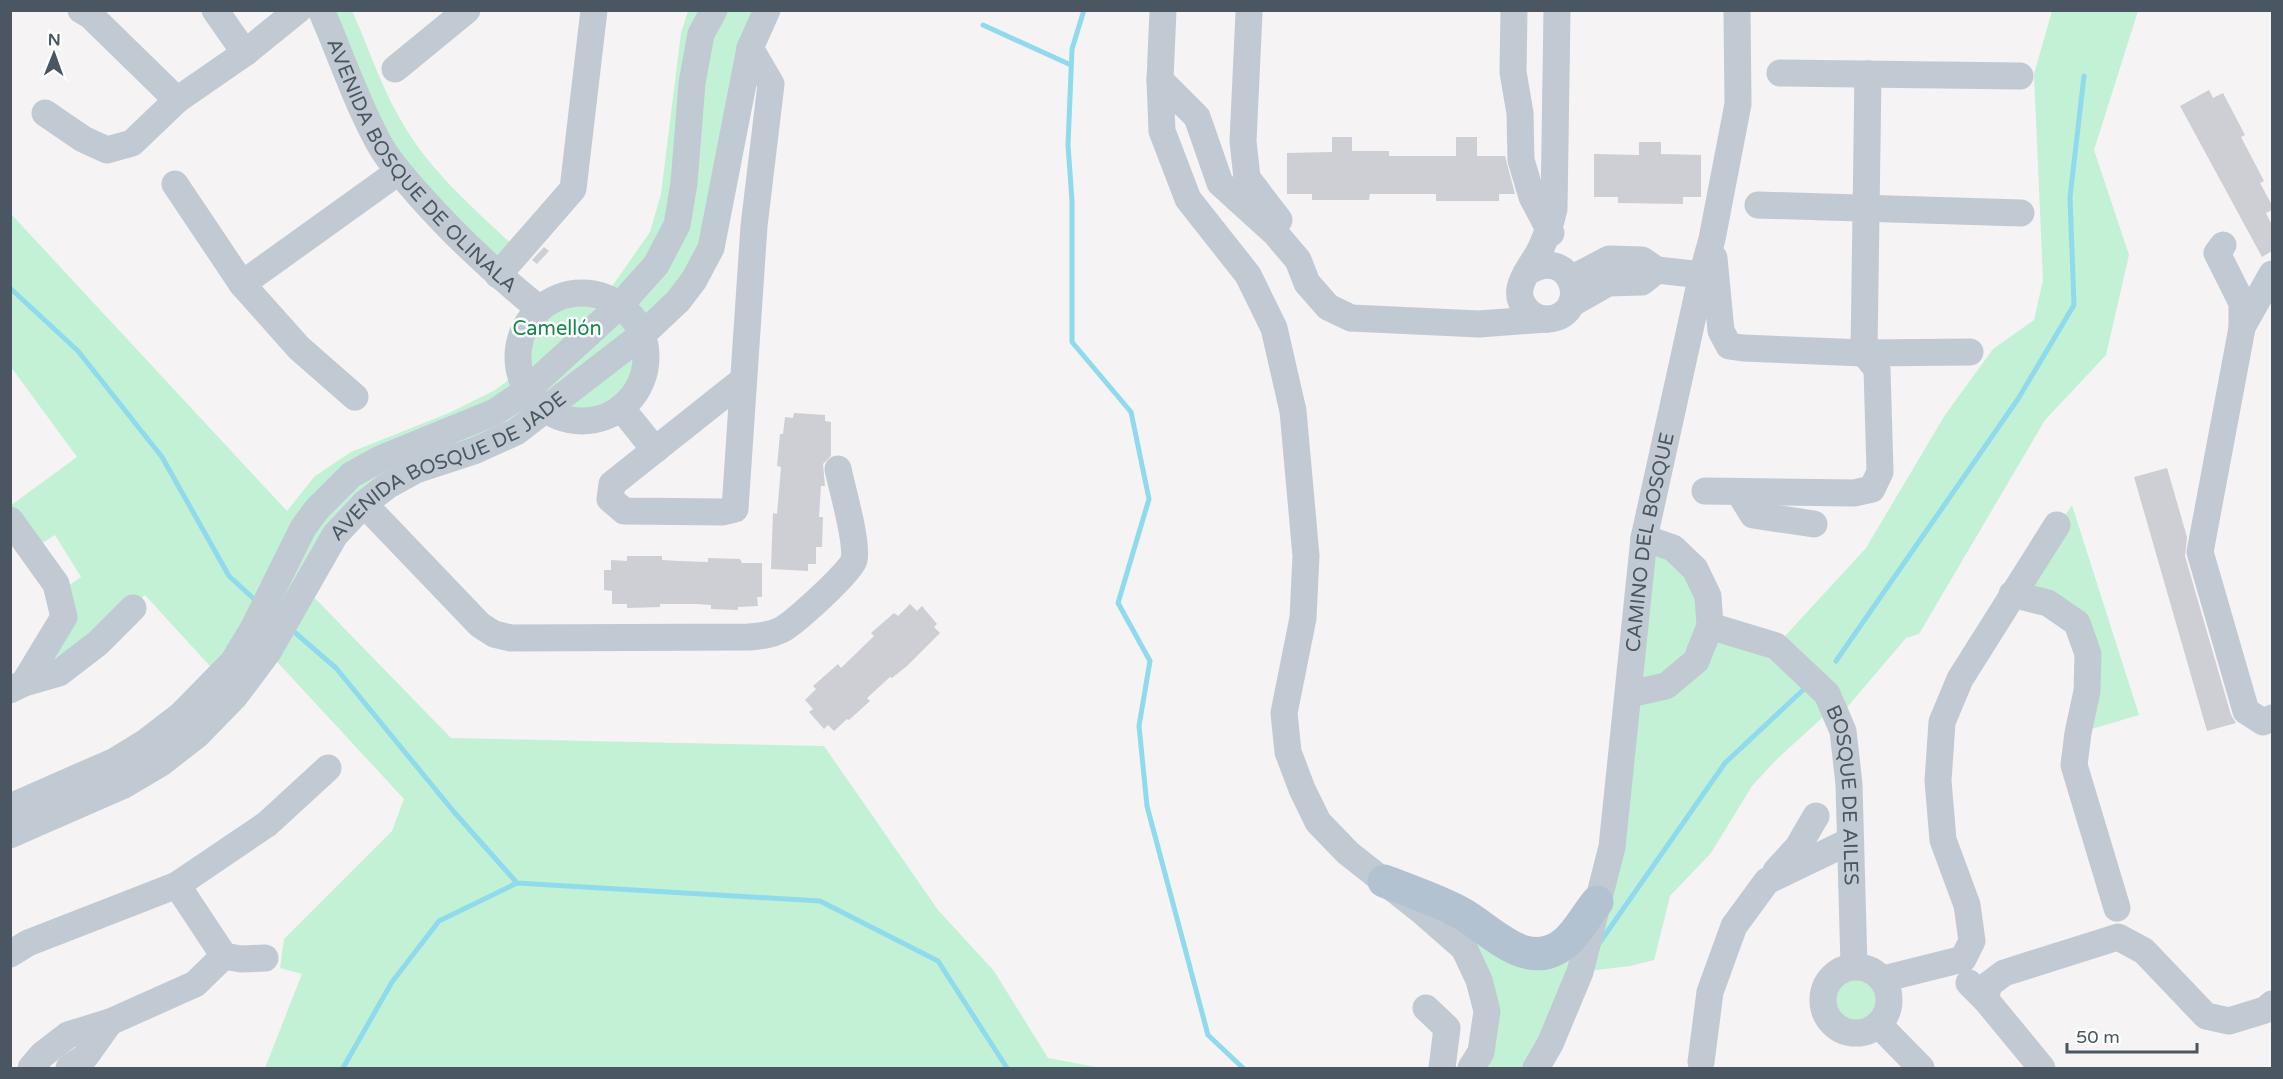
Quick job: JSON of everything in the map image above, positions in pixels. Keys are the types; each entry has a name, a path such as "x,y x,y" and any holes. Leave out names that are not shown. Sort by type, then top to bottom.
{"main road":[{"path":"1384,881 1461,913 1509,946 1529,954 1547,952 1566,942 1597,902"}],"street":[{"path":"81,10 91,16 177,100"},
{"path":"215,10 245,53"},
{"path":"45,113 83,139 107,150 132,143 177,100 245,53 298,10"},
{"name":"AVENIDA BOSQUE DE OLINALA","path":"321,10 374,134 399,172 448,228 498,275 538,308"},
{"path":"395,69 467,10"},
{"path":"498,275 573,189 594,10"},
{"name":"AVENIDA BOSQUE DE JADE","path":"10,807 115,761 146,742 181,715 233,662 253,629 303,528 317,509 351,475 401,450 495,412 526,391 621,304 656,265 677,225 684,183 692,83 701,34 714,10"},
{"name":"AVENIDA BOSQUE DE JADE","path":"10,835 122,786 161,764 197,735 235,696 267,652 340,530 364,504 387,486 416,470 474,451 516,432 643,334 678,301 694,280 711,248 750,48 767,10"},
{"path":"1163,10 1160,81 1162,131 1188,199 1248,275 1274,328 1293,411 1306,556 1303,618 1284,713 1287,752 1318,822 1348,853 1464,948 1479,980 1487,1011 1486,1031 1481,1052 1471,1068"},
{"path":"1249,13 1243,141 1247,178 1289,233 1307,283 1328,307 1351,318 1479,324 1547,319 1565,312 1568,284 1549,229 1532,197 1521,160 1520,113 1513,72 1514,10"},
{"path":"1547,319 1533,316 1523,307 1522,283 1549,229 1554,209 1557,10"},
{"name":"CAMINO DEL BOSQUE","path":"1536,1068 1550,1044 1580,972 1612,847 1644,538 1712,239 1738,104 1737,10"},
{"path":"743,380 612,484 610,499 624,511 723,512 735,509 754,226 771,84 750,48"},
{"path":"1780,73 2020,76"},
{"path":"1705,491 1854,493 1872,489 1880,472 1877,369 1864,353 1868,74"},
{"path":"1160,81 1197,117 1220,183 1275,234 1298,260"},
{"path":"242,284 399,172"},
{"path":"175,184 242,284 298,348 355,397"},
{"path":"1758,205 2021,213"},
{"path":"1712,239 1721,331 1729,346 1864,353 1970,352"},
{"path":"2223,245 2217,253 2242,303 2242,328 2200,552 2246,711 2263,722 2272,718"},
{"path":"1479,324 1537,266 1550,264 1568,284 1642,282 1657,270 1702,275"},
{"path":"2242,328 2272,274"},
{"path":"574,293 594,293 621,304 643,334 647,366 634,396 622,409 608,416 576,422 545,410 526,391 518,373 521,333 538,308 565,294 574,293"},
{"path":"622,409 655,450"},
{"path":"364,504 480,625 494,634 510,638 750,637 770,635 784,629 847,573 854,561 854,547 838,469"},
{"path":"1739,492 1753,515 1814,524"},
{"path":"317,509 340,530"},
{"path":"10,520 56,584 64,617 17,686"},
{"path":"1883,980 1963,959 1972,941 1967,905 1943,840 1938,781 1942,722 1960,678 2057,525"},
{"path":"1629,694 1666,686 1696,661 1710,626 1708,596 1695,568 1673,548 1644,538"},
{"path":"2012,594 2048,603 2077,623 2088,654 2087,691 2074,765 2117,908"},
{"path":"17,686 59,673 98,643 132,608"},
{"name":"BOSQUE DE AILES","path":"1710,626 1776,646 1827,693 1844,731 1849,784 1854,966"},
{"path":"10,954 28,943 177,885 267,824 328,768"},
{"path":"1701,1062 1710,992 1734,926 1767,881 1798,847 1816,816"},
{"path":"1767,881 1850,841"},
{"path":"177,885 224,956 241,959 265,958"},
{"path":"2042,1068 1977,992 2004,973 2118,937 2144,951 2206,1016 2229,1021 2265,1010 2272,1004"},
{"path":"32,1068 42,1055 68,1035 110,1022 195,984 224,956"},
{"path":"1854,966 1870,969 1883,980 1890,994 1888,1011 1879,1025 1859,1034 1838,1029 1824,1013 1822,992 1833,974 1854,966"},
{"path":"1426,1008 1447,1028 1442,1068"},
{"path":"69,1068 85,1057 110,1022"},
{"path":"1879,1025 1921,1068"}],"green space":[{"path":"321,11 352,11 385,90 423,154 453,188 519,251 498,275 398,172"},
{"name":"Camellón","path":"688,11 767,11 711,248 643,334 647,366 634,396 622,409 608,416 576,422 545,411 387,486 304,587 451,738 824,746 938,910 994,971 1048,1058 1101,1068 265,1068 302,974 280,968 284,939 392,831 404,799 268,652 115,761 219,676 145,595 28,679 60,592 81,577 55,535 33,549 11,517 10,506 77,457 11,367 11,214 287,511 315,476 351,452 449,413 495,390 518,373 517,354 521,336 528,321 539,309 569,294 587,292 606,295 650,232 661,194 681,33"},
{"path":"2052,11 2138,11 2094,150 2129,255 2106,355 2045,420 1919,634 1906,638 1838,718 1833,708 1778,758 1752,786 1711,853 1670,896 1654,960 1630,966 1580,972 1536,1068 1471,1068 1487,1011 1420,895 1529,954 1597,902 1644,538 1673,548 1710,626 1776,646 1866,548 1945,415 1993,349 2034,320 2043,280 2034,74"},
{"path":"2072,505 2139,715 2078,733 2077,623 2012,594"},
{"path":"1850,967 1862,967 1874,972 1884,982 1889,1000 1887,1013 1874,1028 1862,1033 1850,1033 1838,1028 1828,1018 1823,1006 1823,994 1828,982 1838,972"}],"building":[{"path":"2209,90 2213,98 2223,93 2245,135 2241,137 2264,181 2260,183 2272,205 2272,210 2266,213 2272,225 2272,251 2262,257 2180,106"},
{"path":"1332,137 1352,137 1352,151 1389,151 1389,156 1456,156 1456,137 1477,137 1477,156 1505,156 1515,194 1499,194 1499,201 1436,201 1436,194 1370,194 1369,200 1312,200 1312,194 1287,194 1287,153 1332,152"},
{"path":"1639,142 1661,142 1661,154 1701,155 1701,197 1683,197 1683,204 1618,203 1618,197 1594,197 1594,154 1639,155"},
{"path":"544,247 549,251 537,264 532,260"},
{"path":"794,413 825,415 825,421 831,422 831,456 823,464 825,486 821,486 819,517 823,517 822,547 816,547 816,564 808,564 808,571 771,569 773,513 777,514 781,467 777,466 780,434 783,434 785,417 793,418"},
{"path":"2167,468 2187,537 2185,556 2231,715 2236,723 2207,731 2134,477"},
{"path":"627,556 662,556 662,560 708,562 708,558 740,559 742,563 762,563 762,597 757,597 758,606 738,607 738,610 711,609 711,605 696,604 660,604 660,607 627,608 627,604 612,604 612,591 604,590 604,570 611,570 611,560 627,561"},
{"path":"910,604 917,611 922,606 937,624 934,627 940,633 907,666 892,678 890,677 867,698 870,701 849,720 847,719 834,731 828,725 824,729 809,712 813,709 805,700 816,689 813,686 838,664 841,668 874,636 871,633 894,613 898,616"}],"waterway":[{"path":"1084,10 1072,49 1068,145 1072,201 1072,342 1131,412 1149,499 1118,603 1150,661 1139,726 1147,806 1208,1035 1243,1068"},
{"path":"983,25 1071,65"},
{"path":"1836,661 2018,399 2074,305 2070,197 2084,76"},
{"path":"10,288 78,351 162,457 229,576 254,599"},
{"path":"292,630 336,668 454,812 517,883"},
{"path":"1598,945 1725,763 1803,690"},
{"path":"343,1068 392,982 439,921 517,883 820,901 938,961 1007,1068"}]}
